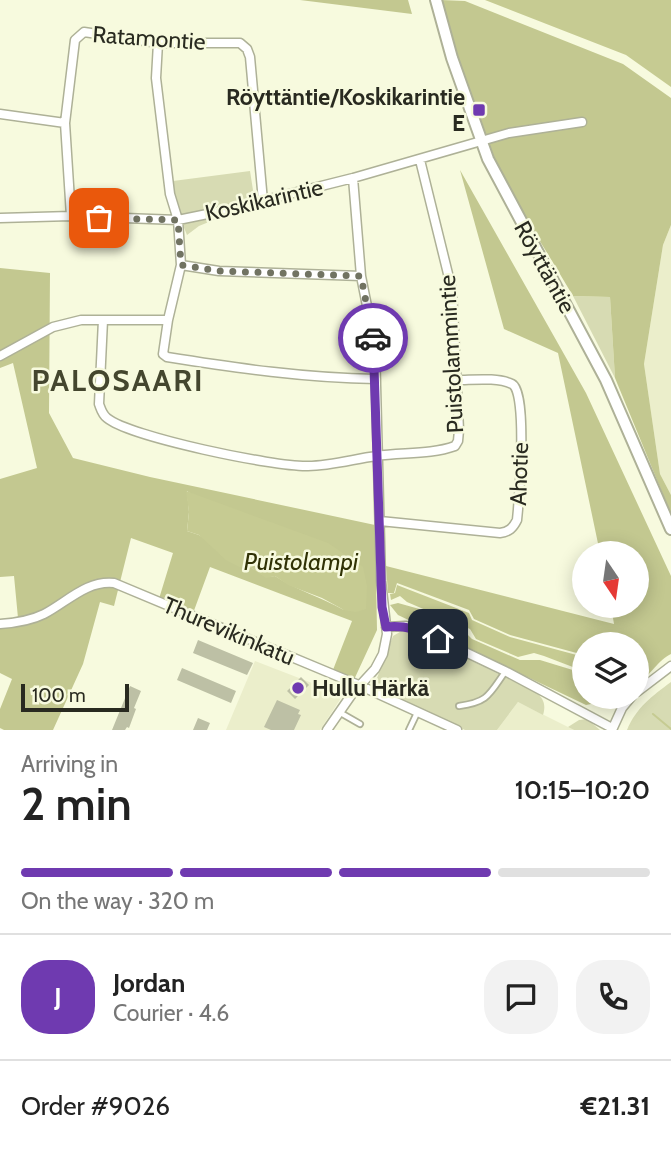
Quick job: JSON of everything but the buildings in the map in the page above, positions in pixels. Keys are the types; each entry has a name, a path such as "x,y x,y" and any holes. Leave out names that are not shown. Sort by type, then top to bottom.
{"street":[{"name":"Röyttäntie","path":"436,0 481,141 507,198 606,380 671,529"},
{"name":"Ratamontie","path":"71,216 65,123 77,37 90,32 158,43 232,42 240,43 247,49 263,201"},
{"path":"158,43 156,78 170,194 178,220 181,265 163,354 167,357 248,370 376,379"},
{"path":"0,114 65,123"},
{"name":"Koskikarintie","path":"0,218 71,216 178,220 353,178 509,133 582,122"},
{"name":"Puistolammintie","path":"103,320 99,404 102,412 108,419 146,434 237,457 289,465 323,466 379,456 443,450 455,446 459,430 452,290 420,160"},
{"path":"327,730 375,670 383,654 386,627 382,607 375,346 361,276 353,178"},
{"path":"181,265 219,271 361,276"},
{"path":"0,356 53,327 81,320 168,320"},
{"name":"Ahotie","path":"380,521 500,533 514,526 517,520 521,461 520,402 517,389 513,384 502,382 457,380"},
{"name":"Thurevikinkatu","path":"0,624 34,618 92,585 114,583 361,685 457,730"},
{"path":"386,627 415,628 505,671 612,729 622,709"},
{"path":"649,683 671,666"}],"lane":[{"path":"459,706 478,704 489,694 505,671"},
{"path":"339,712 360,724"},
{"path":"409,730 417,712"}],"shaded area":[{"path":"300,0 408,0 412,14"},
{"path":"441,0 465,1 623,64 671,98 671,225 663,245 644,364 660,474 671,495 671,514 615,378 610,297 573,296 520,207 500,171 476,115"},
{"path":"460,170 586,393 671,576 671,654 649,674 649,632 572,632 572,652 510,635 474,619 469,610 397,583 394,593 388,593 386,566 572,613 572,618 590,618 614,624 613,618 649,618 649,541 597,541 558,353 504,329"},
{"path":"250,171 255,203 199,226 187,235 174,203 173,181"},
{"path":"671,225 671,495 660,474 644,364 663,245"},
{"path":"0,268 50,273 49,413 73,458 375,525 377,630 352,684 331,675 352,621 210,567 192,616 158,602 173,553 131,538 114,606 100,602 83,664 53,730 0,728 0,709 12,679 0,673 0,619 18,618 14,576 0,577 0,479 37,468 13,363 0,368","holes":["187,491 344,610 275,576 266,577 199,535 187,531"]},
{"path":"573,296 610,297 615,378"},
{"path":"398,603 423,610 462,629 472,639 520,660 540,660 572,670 572,698 398,615 390,605"},
{"path":"405,629 536,692 544,702 543,715 518,702 497,730 465,730 374,686 393,636"},
{"path":"255,661 343,695 320,730 226,730"},
{"path":"671,682 671,730 627,730 640,709 649,709 651,698"},
{"path":"518,702 574,730 497,730"},
{"path":"587,719 600,730 574,730 568,727 579,720"}],"water":[{"path":"485,0 671,0 671,87 626,55"},
{"name":"Puistolampi","path":"186,491 328,543 363,567 367,586 366,609 356,612 344,610 288,585 275,576 266,578 250,567 240,567 226,560 199,535 187,531 189,512"},
{"path":"397,585 469,613 472,620 510,637 572,654 572,667 534,653 518,657 476,639 470,629 407,602 400,596 391,600 390,594 395,593"}],"waterway":[{"path":"653,714 671,729"}],"way so far":[{"path":"99,218 178,220 181,265 219,271 361,276 373,338"}],"place":[{"name":"Röyttäntie/Koskikarintie E","path":"479,110"},
{"name":"Hullu Härkä","path":"298,688"}],"district":[{"name":"PALOSAARI","path":"118,380"}],"route":[{"path":"373,338 378,421 382,607 386,627 415,628 438,639"}]}
